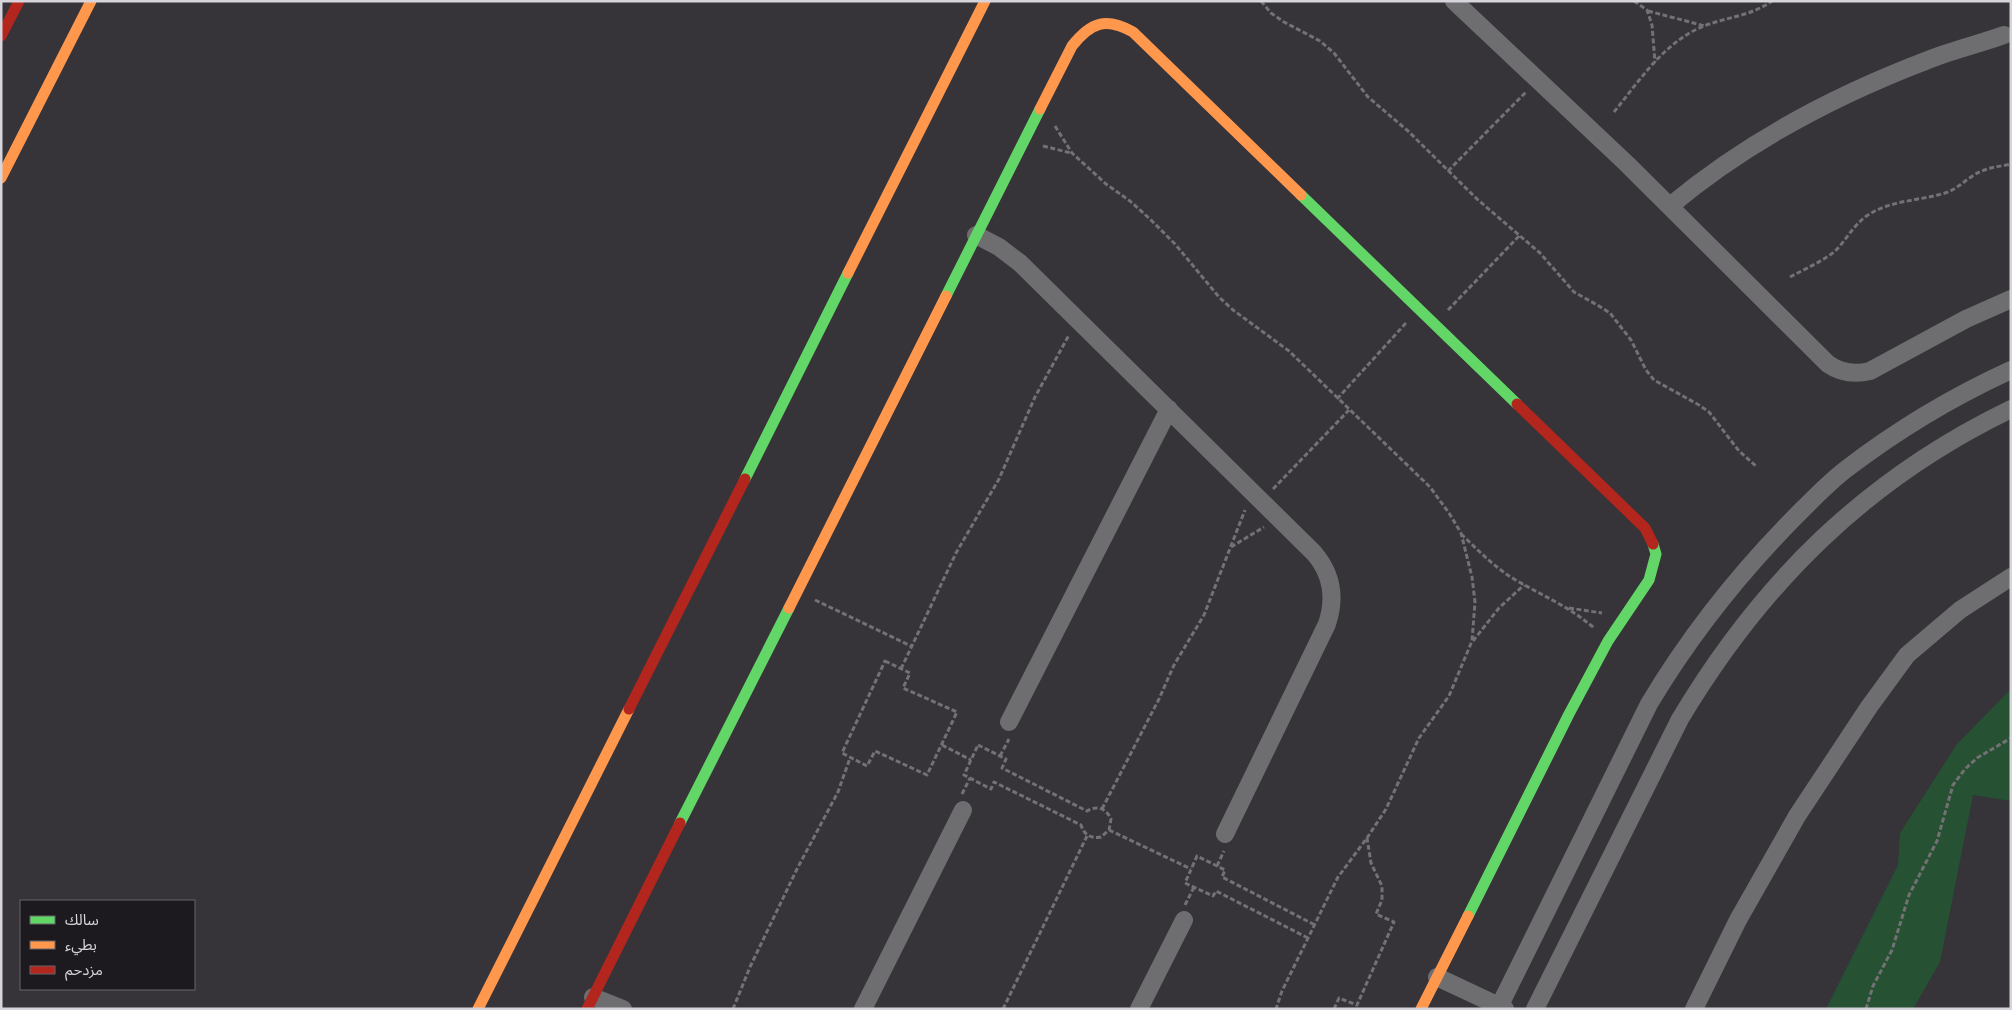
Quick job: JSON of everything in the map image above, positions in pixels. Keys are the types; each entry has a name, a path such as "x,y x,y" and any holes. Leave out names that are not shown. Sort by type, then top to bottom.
{"street":[{"path":"1,36 19,1"},
{"path":"1,178 91,1"},
{"path":"478,1009 985,1"},
{"path":"1454,1 1670,206 1828,364 1844,372 1862,373 1870,371 1966,319 2011,299"},
{"path":"623,1009 590,1003 1072,46 1086,28 1096,24 1107,23 1125,27 1133,32 1435,324 1645,528 1656,554 1650,580 1608,641 1568,714 1437,977 1425,1008"},
{"path":"1670,206 1720,167 1808,115 1929,59 2004,35"},
{"path":"976,235 999,247 1020,263 1314,553 1326,570 1332,590 1330,613 1225,834"},
{"path":"1437,977 1501,1008 1650,704 1670,669 1722,599 1780,532 1844,471 1915,420 1953,398 2011,370"},
{"path":"1009,722 1169,409"},
{"path":"1535,1009 1680,719 1702,683 1751,615 1808,552 1871,495 1942,446 2011,409"},
{"path":"1694,1009 1738,920 1789,831 1832,761 1907,655 1967,605 2011,577"},
{"path":"863,1009 963,810"},
{"path":"1139,1009 1184,920"}],"path":[{"path":"1261,1 1284,22 1320,41 1334,53 1368,97 1408,131 1448,171 1520,235 1555,269 1574,292 1610,313 1631,340 1646,370 1654,380 1700,405 1709,412 1739,450 1757,466"},
{"path":"1634,1 1647,10 1705,26"},
{"path":"1614,112 1655,62 1677,41 1705,26 1752,13 1772,1"},
{"path":"1647,10 1652,24 1655,62"},
{"path":"1448,171 1538,80"},
{"path":"1023,142 1072,154"},
{"path":"1790,277 1835,251 1854,227 1867,216 1880,209 1945,193 1988,168 2011,164"},
{"path":"1435,324 1520,235"},
{"path":"1337,399 1419,309"},
{"path":"901,668 956,553 999,479 1035,397 1078,320"},
{"path":"1102,809 1159,699 1174,664 1204,616 1230,548 1257,497 1349,410"},
{"path":"1230,548 1278,518"},
{"path":"1461,533 1488,561 1525,585 1568,608 1608,641"},
{"path":"1472,642 1499,608 1525,585"},
{"path":"797,592 911,646"},
{"path":"1568,608 1624,617"},
{"path":"884,660 901,668 910,673 903,688 957,712 927,775 875,750 866,766 842,753 884,660"},
{"path":"1866,1009 1873,986 1892,950 1909,895 1937,841 1953,785 1965,769 1977,758 2011,738"},
{"path":"942,745 971,760"},
{"path":"978,746 1006,759 1002,768 1087,811 1092,808 1102,809 1108,813 1111,819 1109,830 1101,837 1087,836 1082,830 1081,825 994,782 991,789 964,775 978,746"},
{"path":"733,1009 750,967 797,869 838,792 850,758"},
{"path":"1109,830 1191,869"},
{"path":"1003,1009 1087,836"},
{"path":"1334,1009 1339,998 1357,1004 1394,922 1376,914 1382,900 1382,886 1370,863 1368,838"},
{"path":"1308,938 1216,890 1213,896 1185,883 1197,856 1225,870 1222,877 1315,925"}],"green space":[{"path":"2011,689 2011,801 1973,795 1940,962 1913,1009 1826,1009 1898,865 1900,833 1957,744"}],"traffic: fast":[{"path":"946,296 1040,109"},
{"path":"1301,195 1517,404"},
{"path":"745,479 848,273"},
{"path":"1468,916 1569,714 1608,641 1649,580 1656,554 1653,544"},
{"path":"680,823 789,608"}],"traffic: slow":[{"path":"1,178 91,1"},
{"path":"848,273 985,1"},
{"path":"1040,109 1072,46 1079,38 1100,24 1115,24 1133,32 1301,195"},
{"path":"789,608 946,296"},
{"path":"478,1009 629,709"},
{"path":"1421,1009 1468,916"}],"traffic: jam":[{"path":"1,36 19,1"},
{"path":"1517,404 1645,528 1653,544"},
{"path":"629,709 745,479"},
{"path":"587,1009 680,823"}]}
